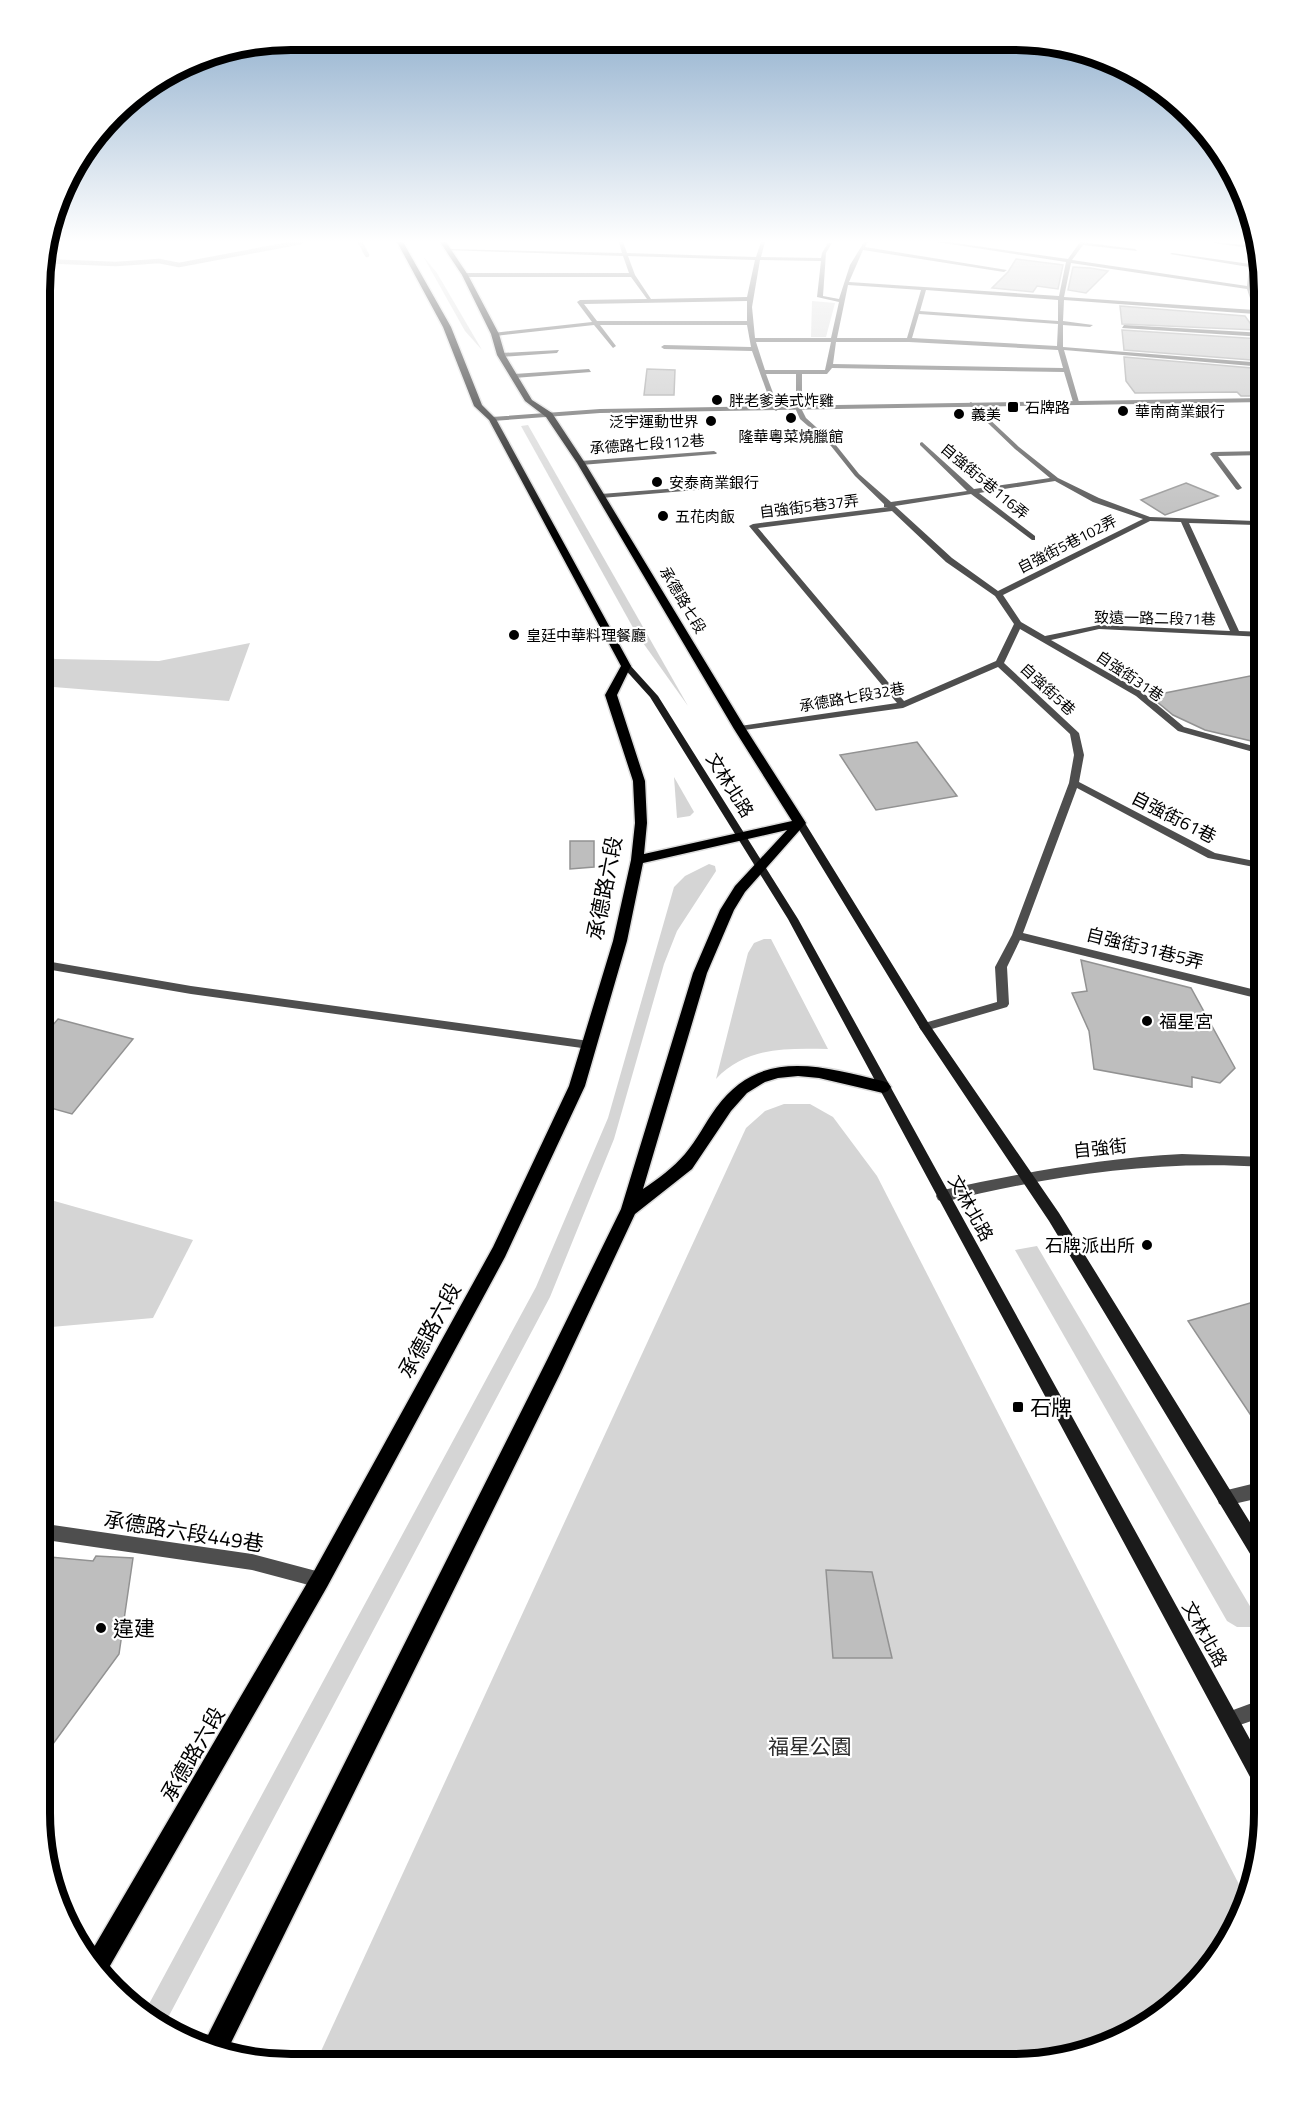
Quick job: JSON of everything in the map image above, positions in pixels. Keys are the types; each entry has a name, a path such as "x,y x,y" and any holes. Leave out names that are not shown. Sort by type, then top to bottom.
{"main road":[{"path":"452,340 478,406 492,419 626,666"},
{"name":"承德路七段","path":"497,340 501,356 529,401 549,414 581,463 740,729 800,823"},
{"name":"文林北路","path":"626,666 654,696 793,919 1254,1764"},
{"name":"承德路六段","path":"100,1960 320,1580 500,1252 577,1086 620,941 637,860 641,813 639,781 611,695 626,666"},
{"path":"637,860 800,823"},
{"path":"218,2042 549,1377 629,1209 700,973 727,910 740,889 800,823"},
{"path":"800,823 925,1027 1054,1217 1254,1545"},
{"path":"629,1209 686,1164 726,1105 755,1077 783,1069 812,1071 883,1087"}],"street":[{"path":"609,340 613,346"},
{"path":"752,340 776,409"},
{"path":"762,372 827,372 830,366 833,340"},
{"path":"912,340 1060,348 1254,363"},
{"path":"1060,340 1060,348 1076,402"},
{"path":"664,347 754,348"},
{"path":"501,356 557,351"},
{"path":"830,366 1067,370"},
{"path":"514,376 589,371"},
{"path":"799,372 799,410 803,419 833,445 857,475 890,507 949,560 998,594 1018,624"},
{"path":"492,419 549,414 1254,400"},
{"path":"971,404 1017,448 1056,479 1096,500 1149,519 1254,523"},
{"name":"自強街5巷116弄","path":"922,444 973,492 1032,538"},
{"name":"承德路七段112巷","path":"581,463 714,453"},
{"path":"1238,488 1213,454 1254,453"},
{"path":"890,507 1056,479"},
{"path":"601,496 730,486"},
{"name":"自強街5巷37弄","path":"890,507 753,526 903,705"},
{"name":"自強街5巷102弄","path":"998,594 1149,519"},
{"path":"1184,520 1236,634"},
{"name":"自強街31巷","path":"1018,624 1046,638 1139,694 1181,729 1254,749"},
{"name":"自強街5巷","path":"925,1027 1003,1004 1001,967 1017,935 1074,783 1079,756 1074,733 999,663 1018,624"},
{"name":"致遠一路二段71巷","path":"1046,638 1099,627 1254,635"},
{"name":"承德路七段32巷","path":"740,729 903,705 999,663"},
{"name":"自強街61巷","path":"1074,783 1212,856 1254,864"},
{"name":"自強街31巷5弄","path":"1017,935 1254,994"},
{"path":"50,966 191,990 589,1045"},
{"name":"自強街","path":"943,1196 1026,1177 1111,1162 1235,1159 1254,1161"},
{"path":"1225,1498 1254,1491"},
{"name":"承德路六段449巷","path":"50,1533 252,1562 320,1580"},
{"path":"1231,1719 1254,1711"}],"green space":[{"path":"528,425 688,706 636,633 521,426"},
{"path":"250,643 229,701 50,687 50,657 55,659 159,661"},
{"path":"674,777 694,812 690,816 677,818"},
{"path":"709,864 715,866 716,871 677,931 664,964 614,1139 550,1297 167,2019 148,2006 536,1287 608,1118 674,887 685,876"},
{"path":"771,939 828,1049 782,1050 754,1055 728,1068 716,1079 748,953 754,943"},
{"name":"福星公園","path":"784,1104 810,1104 833,1117 877,1176 1241,1889 1229,1919 1204,1959 1183,1983 1159,2004 1119,2029 1090,2041 1060,2049 1013,2054 320,2054 746,1128 765,1111"},
{"path":"50,1200 193,1240 153,1318 50,1327"},
{"path":"1037,1246 1254,1613 1252,1627 1237,1627 1227,1621 1015,1250"}],"building":[{"path":"1123,340 1254,340 1254,360 1124,350"},
{"path":"1124,357 1254,368 1254,396 1241,396 1237,392 1135,393 1126,381"},
{"path":"647,369 675,370 674,395 644,395"},
{"path":"1186,483 1218,496 1165,515 1141,500"},
{"path":"1254,675 1254,742 1205,730 1173,715 1150,696"},
{"path":"917,742 957,796 876,810 840,755"},
{"path":"570,841 594,841 594,867 570,869"},
{"name":"福星宮","path":"1081,960 1191,988 1235,1068 1220,1083 1192,1077 1192,1087 1094,1069 1089,1031 1072,993 1087,991"},
{"path":"58,1019 133,1039 72,1114 50,1108 50,1028"},
{"path":"1254,1302 1254,1420 1188,1321"},
{"path":"96,1556 133,1558 119,1654 50,1748 50,1557 93,1561"},
{"path":"826,1570 872,1572 892,1658 833,1658"}],"place":[{"name":"胖老爹美式炸雞","path":"717,400"},
{"name":"石牌路","path":"1013,407"},
{"name":"華南商業銀行","path":"1123,411"},
{"name":"義美","path":"959,414"},
{"name":"隆華粵菜燒臘館","path":"791,418"},
{"name":"泛宇運動世界","path":"711,421"},
{"name":"安泰商業銀行","path":"657,482"},
{"name":"五花肉飯","path":"663,516"},
{"name":"皇廷中華料理餐廳","path":"514,635"},
{"name":"福星宮","path":"1147,1021"},
{"name":"石牌派出所","path":"1147,1245"},
{"name":"石牌","path":"1018,1407"},
{"name":"違建","path":"101,1628"}]}
